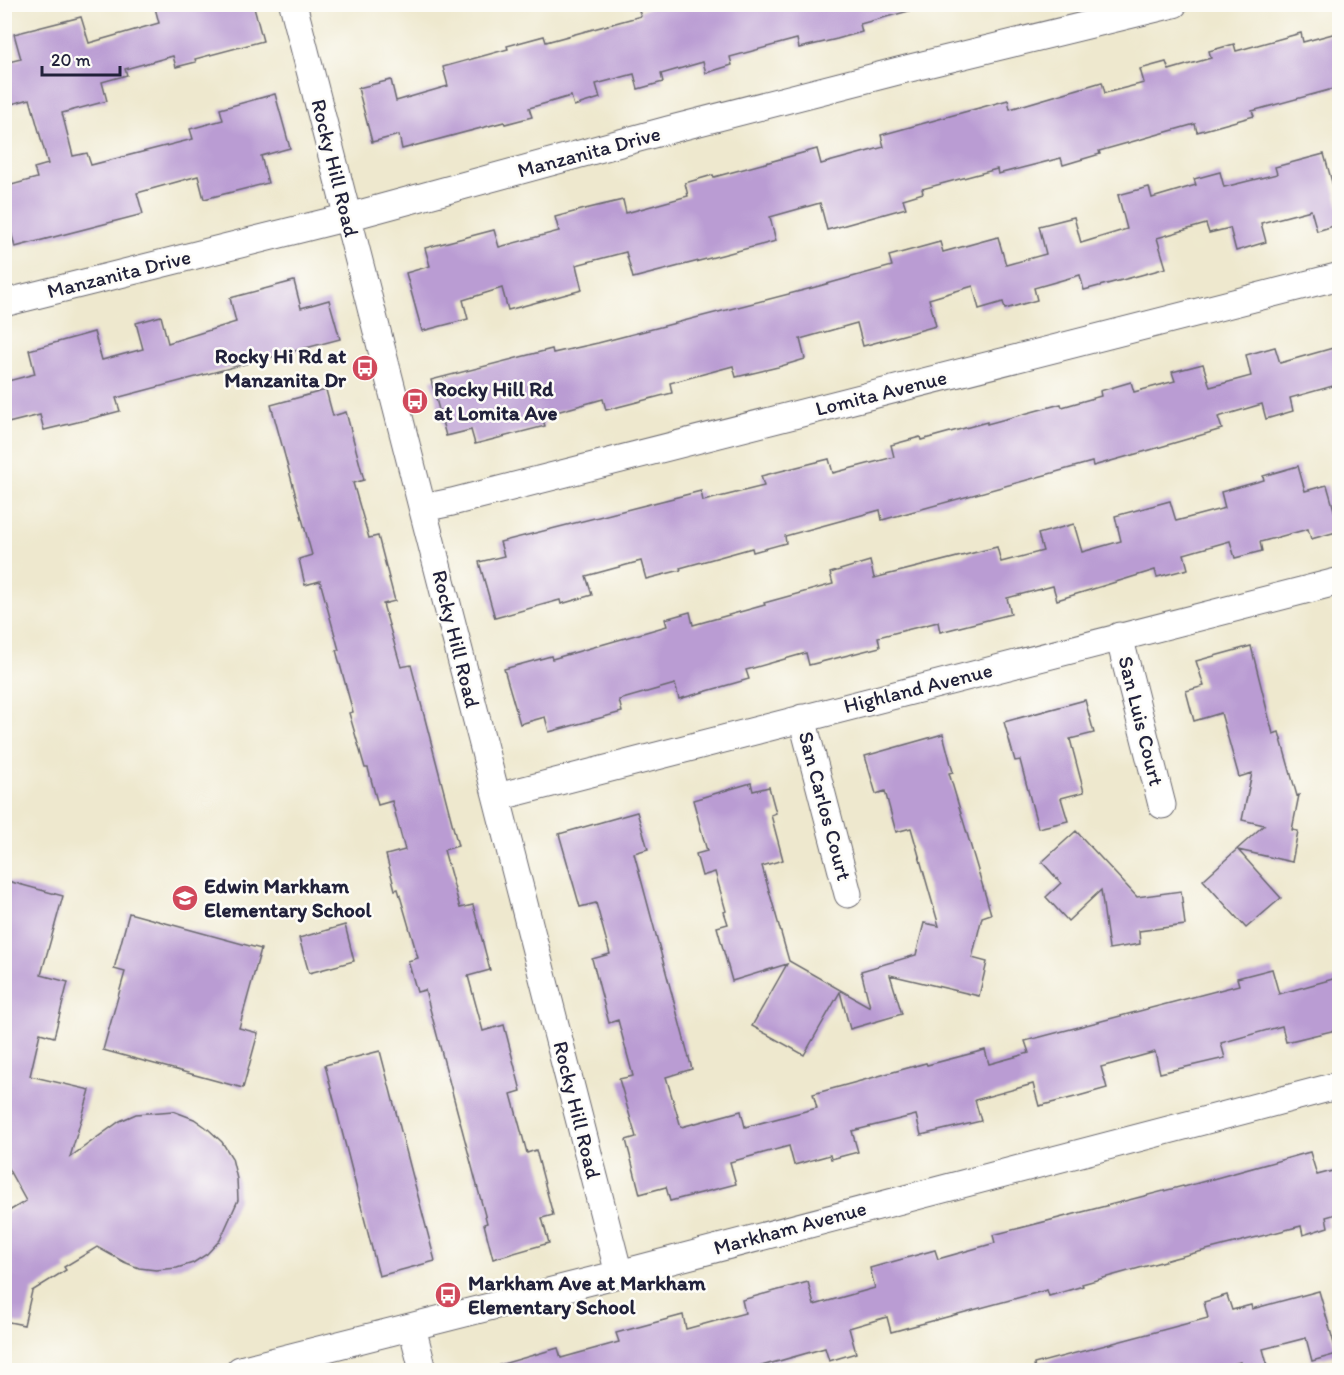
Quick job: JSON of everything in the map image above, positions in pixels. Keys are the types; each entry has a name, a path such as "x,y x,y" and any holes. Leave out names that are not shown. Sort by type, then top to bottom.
{"street":[{"name":"Rocky Hill Road","path":"293,4 619,1274"},
{"name":"Manzanita Drive","path":"4,303 348,217 668,130 902,70 1174,4"},
{"name":"Lomita Avenue","path":"423,508 1340,276"},
{"name":"Highland Avenue","path":"497,797 1340,581"},
{"name":"San Luis Court","path":"1119,636 1162,805"},
{"name":"San Carlos Court","path":"802,717 848,894"},
{"name":"Markham Avenue","path":"240,1371 619,1274 1340,1084"},
{"path":"412,1327 423,1371"}],"building":[{"path":"154,4 253,4 263,41 195,59 196,62 176,67 173,56 125,69 127,75 102,82 107,101 62,113 73,156 87,153 91,165 193,139 190,129 223,120 220,109 275,94 290,148 261,156 268,183 204,199 198,176 137,193 143,214 15,247 8,221 4,222 4,187 37,178 34,168 48,164 30,99 4,106 4,63 21,59 14,34 81,17 89,43 159,23"},
{"path":"665,4 908,4 909,11 860,24 862,32 837,39 799,48 797,39 730,57 732,65 706,73 703,62 661,74 663,82 638,89 634,74 596,84 600,98 574,106 571,96 529,108 532,117 505,124 504,122 402,149 399,135 372,142 358,88 391,80 396,101 448,86 443,67 508,49 507,46 544,36 546,42 641,16 639,11"},
{"path":"1340,32 1340,87 1252,111 1254,116 1197,132 1195,124 1099,151 1100,154 1063,165 1061,158 998,174 997,169 922,189 923,193 903,199 906,208 827,230 820,203 770,217 776,241 633,278 626,252 576,265 582,290 508,310 502,288 463,300 468,319 422,331 406,273 430,266 425,248 494,230 499,247 559,231 555,217 623,200 626,213 688,196 685,183 713,175 714,177 817,149 821,164 884,147 881,135 1008,100 1010,109 1102,82 1105,93 1144,83 1140,69 1166,62 1169,70 1211,58 1209,51 1234,44 1236,51 1301,33 1303,42"},
{"path":"1324,154 1340,210 1340,224 1317,231 1311,210 1261,223 1266,242 1236,251 1230,228 1209,233 1206,224 1157,238 1166,268 1141,275 1084,290 1080,275 1034,288 1037,300 1005,309 1003,302 979,309 973,286 929,299 936,326 863,346 857,323 800,339 805,359 778,367 736,377 733,366 670,383 672,393 606,410 603,399 542,416 545,426 475,444 471,430 446,436 431,380 552,349 553,353 598,343 812,288 892,266 889,256 940,242 943,252 998,237 1006,265 1046,254 1039,226 1074,217 1081,243 1127,229 1118,195 1149,187 1152,198 1196,185 1194,179 1220,172 1224,187 1277,174 1275,167"},
{"path":"294,281 301,308 329,300 340,339 116,398 120,411 90,419 44,430 40,415 4,424 4,382 35,374 29,350 94,332 102,360 143,349 136,323 161,316 168,343 236,322 230,298"},
{"path":"1340,346 1340,384 1290,398 1293,411 1266,419 1262,404 1218,417 1222,429 1150,450 1093,466 1092,462 882,520 880,510 785,536 786,543 753,552 752,548 646,579 641,561 586,576 592,595 561,604 560,600 495,618 479,562 504,556 500,542 701,491 703,501 764,486 761,476 829,459 833,473 894,457 891,445 920,437 921,440 1061,404 1062,407 1101,396 1100,391 1131,382 1134,392 1175,381 1172,372 1203,364 1210,387 1251,376 1246,355 1275,347 1280,363"},
{"path":"326,390 333,416 346,412 364,480 353,483 369,538 378,536 395,601 383,604 401,667 411,665 458,846 444,850 460,908 473,905 490,970 468,976 483,1031 504,1025 521,1091 511,1094 527,1153 536,1150 553,1215 542,1218 549,1243 493,1259 484,1224 487,1223 425,990 417,992 408,961 418,958 386,855 405,850 392,801 378,805 349,713 353,712 320,581 305,585 299,559 312,555 271,405"},
{"path":"1298,466 1305,491 1327,485 1340,531 1311,539 1308,529 1260,542 1262,551 1235,558 1230,541 1184,554 1188,569 1157,577 1155,570 1057,600 1053,586 1007,598 1011,614 940,632 938,622 878,637 880,647 809,665 806,653 746,670 749,679 679,699 675,684 619,700 622,712 549,732 545,717 520,724 504,669 551,656 552,659 667,626 665,619 690,612 693,625 765,605 764,603 833,584 830,573 870,561 874,578 997,547 1001,562 1043,551 1038,534 1074,524 1082,552 1121,541 1115,516 1170,501 1176,521 1225,508 1221,492 1264,480 1263,476"},
{"path":"1251,646 1273,734 1279,732 1297,796 1299,795 1292,830 1298,831 1292,862 1238,850 1281,898 1246,928 1203,880 1264,825 1242,820 1252,773 1239,777 1221,713 1194,721 1186,691 1204,686 1196,661"},
{"path":"1085,700 1094,733 1070,739 1084,792 1061,798 1068,821 1038,828 1020,760 1015,761 1004,722"},
{"path":"943,734 953,772 949,773 991,914 982,917 972,958 987,962 979,996 890,975 902,1014 850,1029 840,992 804,1055 752,1026 787,964 732,981 717,927 728,924 724,912 726,911 715,872 702,876 696,854 707,851 693,800 751,783 753,791 769,787 776,813 771,815 783,860 762,866 789,961 870,1007 861,971 916,955 924,923 939,926 911,828 896,832 885,791 876,794 865,756"},
{"path":"637,812 648,849 634,853 692,1069 666,1077 681,1127 741,1111 745,1127 817,1108 813,1094 926,1063 927,1065 985,1050 989,1064 1029,1053 1025,1041 1239,985 1237,978 1272,969 1279,994 1340,977 1340,1029 1286,1042 1282,1026 1221,1043 1225,1058 1160,1073 1155,1052 1101,1067 1107,1088 1075,1097 1039,1106 1033,1084 975,1100 981,1121 921,1135 916,1115 852,1131 858,1152 831,1159 830,1155 794,1165 789,1146 730,1162 736,1184 670,1201 666,1187 640,1194 626,1140 636,1137 619,1079 633,1076 618,1020 609,1023 592,959 610,954 596,903 580,907 559,834"},
{"path":"1076,831 1137,897 1181,891 1185,925 1139,931 1140,944 1109,949 1101,890 1068,921 1046,897 1061,883 1042,862"},
{"path":"4,880 63,896 41,975 68,982 54,1037 40,1033 30,1076 90,1090 70,1157 120,1121 136,1114 173,1111 194,1119 222,1142 232,1158 237,1179 238,1200 220,1240 207,1254 193,1263 177,1268 156,1270 139,1268 97,1247 64,1267 66,1270 32,1291 24,1325 4,1321 4,1214 26,1201 4,1161"},
{"path":"129,913 261,949 239,1028 258,1033 243,1088 103,1050 125,972 114,969"},
{"path":"345,925 354,961 309,973 299,938"},
{"path":"380,1051 435,1261 379,1276 325,1065"},
{"path":"1310,1152 1317,1175 1340,1169 1340,1213 1326,1217 1328,1227 1303,1235 1301,1226 1175,1258 1082,1284 1083,1286 1049,1296 1047,1290 891,1332 887,1317 849,1328 856,1353 829,1361 825,1348 744,1371 499,1371 499,1365 558,1348 561,1358 619,1342 616,1333 683,1315 686,1329 745,1313 742,1300 808,1282 814,1305 875,1288 870,1268 935,1250 938,1259 995,1243 993,1235 1184,1187"},
{"path":"1319,1291 1337,1354 1312,1361 1306,1338 1263,1349 1269,1371 1242,1371 1240,1362 1210,1371 1035,1371 1034,1364 1208,1318 1204,1302 1227,1295 1232,1310 1251,1305 1252,1309"}],"place":[{"name":"Rocky Hi Rd at Manzanita Dr","path":"365,368"},
{"name":"Rocky Hill Rd at Lomita Ave","path":"415,401"},
{"name":"Edwin Markham Elementary School","path":"185,898"},
{"name":"Markham Ave at Markham Elementary School","path":"448,1295"}]}
